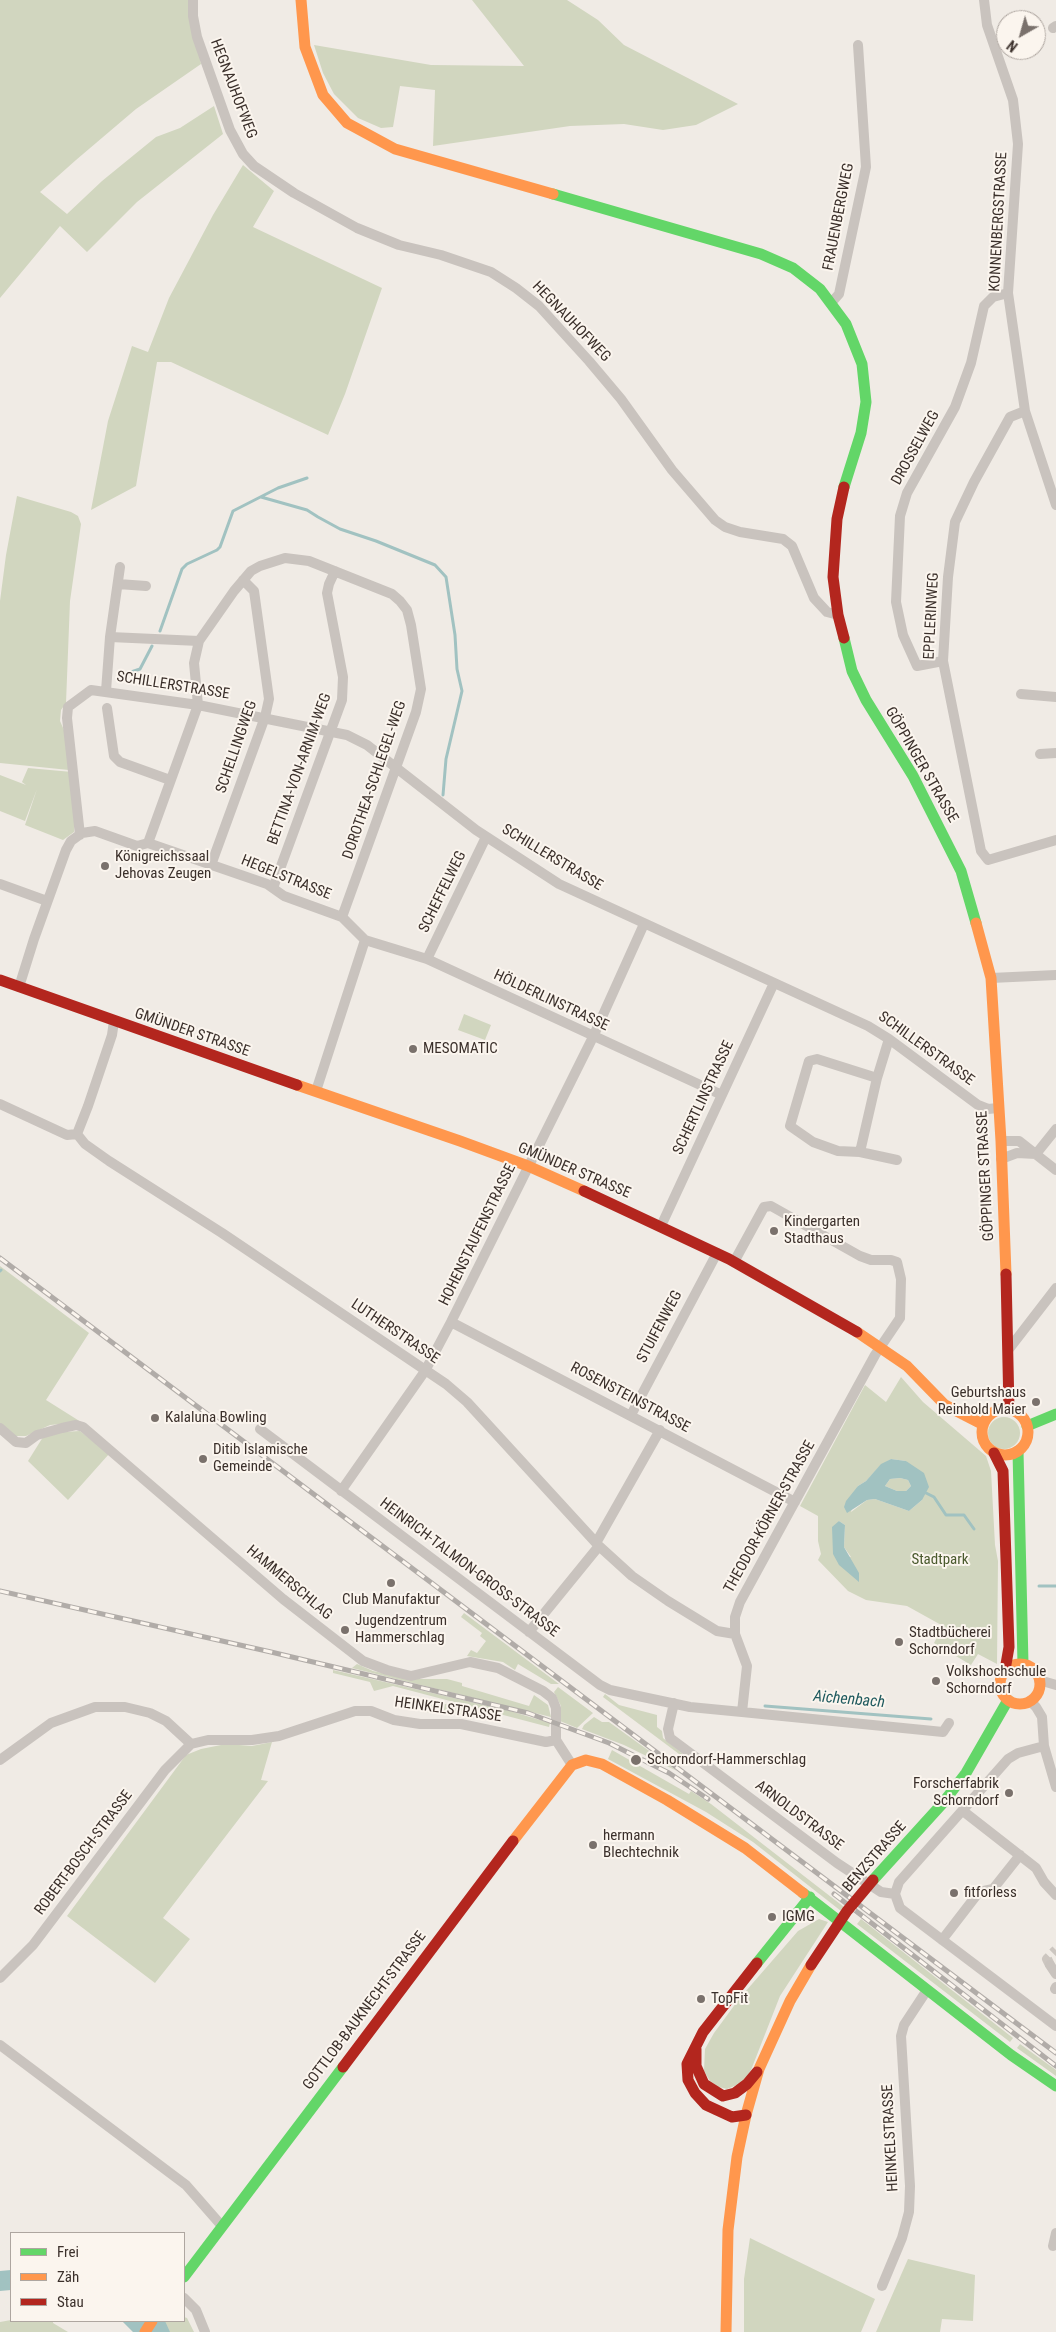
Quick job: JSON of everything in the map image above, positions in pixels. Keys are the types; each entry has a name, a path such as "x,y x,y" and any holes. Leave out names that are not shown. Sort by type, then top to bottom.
{"main road":[{"name":"GÖPPINGER STRASSE","path":"301,0 305,47 323,95 347,123 372,138 395,149 761,254 793,268 820,289 846,324 862,364 866,402 861,433 841,496 837,518 833,578 838,615 852,671 866,700 913,776 961,871 991,978 1001,1141 1009,1349 1009,1409"},
{"name":"GMÜNDER STRASSE","path":"0,980 528,1166 662,1226 734,1262 881,1347 907,1366 946,1405 982,1424"},
{"path":"994,1453 1007,1455 1018,1451 1027,1440 1027,1426 1018,1413 1009,1409 997,1410 991,1413 982,1424 981,1430 984,1444 994,1453 1003,1471 1009,1647 1000,1686 1008,1700 1015,1703 1030,1701 1038,1692 1039,1680 1030,1667 1023,1664 1010,1666 1005,1670"},
{"path":"1027,1426 1056,1414"},
{"path":"1018,1451 1023,1664"},
{"name":"BENZSTRASSE","path":"726,2332 728,2230 736,2166 746,2115 759,2069 774,2040 790,2001 811,1965 847,1911 966,1773 1008,1700"},
{"path":"572,1765 592,1760 659,1795 745,1848 1011,2055 1056,2086"},
{"name":"GOTTLOB-BAUKNECHT-STRASSE","path":"185,2276 221,2225 572,1765"},
{"path":"696,2045 696,2066 704,2084 738,2104 746,2115 732,2117 706,2105 695,2093 688,2080 687,2064 696,2045 703,2032 810,1897"},
{"name":"BENZSTRASSE","path":"728,2259 734,2239 744,2156 774,2040"},
{"path":"723,2096 736,2093 747,2084 759,2069"}],"street":[{"name":"HEGNAUHOFWEG","path":"193,0 193,16 197,37 230,130 243,154 254,166 294,193 357,228 400,245 441,255 491,272 516,288 538,306 596,369 621,399 672,470 715,520 725,527 740,532 783,539 792,546 814,598 828,612 838,615"},
{"name":"KONNENBERGSTRASSE","path":"984,0 987,25 1013,100 1018,144 1008,293 1025,411 1056,505"},
{"name":"FRAUENBERGWEG","path":"831,303 839,294 866,167 858,45"},
{"name":"DROSSELWEG","path":"943,661 917,666 903,635 896,602 900,516 907,493 954,408 971,363 984,306 993,297 1008,293"},
{"name":"EPPLERINWEG","path":"1025,411 1010,417 974,482 955,522 948,577 943,661 981,851 988,860 1056,840"},
{"name":"DOROTHEA-SCHLEGEL-WEG","path":"199,642 243,580 260,566 285,558 309,561 392,594 407,610 421,689 416,712 342,917"},
{"path":"19,987 66,850 71,841 80,835 67,718 68,707 91,690 106,691 110,636 120,567"},
{"name":"BETTINA-VON-ARNIM-WEG","path":"273,888 342,700 344,688 327,593 335,571"},
{"name":"SCHELLINGWEG","path":"211,865 270,699 254,591 243,580"},
{"path":"118,584 146,586"},
{"path":"110,636 199,642 194,663 198,705 148,843"},
{"name":"SCHILLERSTRASSE","path":"106,691 265,717 356,739 396,767 486,837 560,884 644,924 820,1002 889,1039 978,1105 988,1109 998,1108"},
{"path":"1021,694 1056,697"},
{"path":"107,708 114,756 120,762 170,780"},
{"path":"1040,754 1056,753"},
{"name":"HEGELSTRASSE","path":"80,835 95,831 137,846 148,843 211,865 273,888 284,896 342,917 365,940"},
{"name":"SCHEFFELWEG","path":"427,959 486,837"},
{"path":"0,884 47,901"},
{"name":"HOHENSTAUFENSTRASSE","path":"341,1491 425,1371 452,1322 593,1037 644,924"},
{"path":"316,1091 365,940"},
{"name":"HÖLDERLINSTRASSE","path":"365,940 427,959 722,1095"},
{"path":"991,978 1056,975"},
{"name":"SCHERTLINSTRASSE","path":"662,1226 774,983"},
{"name":"GMÜNDER STRASSE","path":"77,1134 111,1039 114,1021"},
{"path":"860,1152 877,1078 889,1039"},
{"path":"877,1078 817,1059 809,1061 790,1126 813,1142 838,1152 860,1152 897,1160"},
{"path":"0,1104 67,1136 77,1134"},
{"path":"1036,1154 1056,1129"},
{"name":"LUTHERSTRASSE","path":"77,1134 85,1144 109,1161 222,1233 446,1384 467,1402 598,1544 632,1576 717,1631 735,1634"},
{"path":"1001,1141 1018,1141 1056,1170"},
{"path":"1001,1159 1017,1153 1036,1154"},
{"name":"THEODOR-KÖRNER-STRASSE","path":"734,1262 764,1207 771,1206 860,1256 871,1260 891,1260 897,1262 901,1279 900,1318 881,1347 740,1602 735,1617 735,1634 747,1666 742,1712"},
{"name":"STUIFENWEG","path":"631,1415 716,1253"},
{"path":"1009,1349 1056,1288"},
{"name":"ROSENSTEINSTRASSE","path":"452,1322 794,1502"},
{"name":"HAMMERSCHLAG","path":"0,1428 16,1442 26,1443 37,1435 76,1425 83,1427 283,1599 363,1661 411,1676 470,1662 498,1668 543,1691 552,1698 556,1708 556,1740"},
{"name":"HEINRICH-TALMON-GROSS-STRASSE","path":"260,1429 600,1685 610,1690 674,1703 742,1712 946,1727"},
{"path":"529,1632 598,1544 660,1430"},
{"path":"1039,1680 1056,1685"},
{"path":"1030,1701 1042,1718 1044,1746 1056,1787"},
{"name":"ARNOLDSTRASSE","path":"674,1703 668,1729 670,1738 837,1862 881,1892 895,1894"},
{"path":"0,1760 51,1723 95,1707 125,1706 150,1714 166,1721 191,1744"},
{"name":"HEINKELSTRASSE","path":"191,1744 208,1740 252,1740 279,1736 355,1711 370,1711 394,1720 420,1724 461,1724 546,1742 556,1740"},
{"path":"556,1740 572,1765"},
{"name":"ROBERT-BOSCH-STRASSE","path":"0,1978 33,1946 165,1770 191,1744"},
{"path":"1044,1746 1008,1759 899,1882 895,1894 900,1908 1056,2026"},
{"path":"963,1811 1036,1868 1044,1882 1056,1894"},
{"path":"942,1940 978,1892 993,1889 1020,1855"},
{"path":"1050,1965 1056,1974"},
{"name":"HEINKELSTRASSE","path":"882,2286 902,2238 909,2212 910,2186 901,2036 904,2025 927,1990"},
{"path":"0,2045 186,2185 221,2225"},
{"path":"1053,2246 1056,2233"},
{"path":"185,2299 196,2310 205,2332"}],"green space":[{"path":"0,0 190,0 201,64 136,109 40,192 67,214 102,181 156,137 180,128 214,106 223,134 137,202 87,252 60,226 0,298"},
{"path":"472,0 567,0 598,20 624,45 738,104 696,125 663,130 624,124 570,126 433,146 435,90 400,86 393,127 381,128 358,118 334,94 323,73 314,45 431,65 524,66"},
{"path":"243,165 274,191 253,227 382,288 345,394 328,435 171,362 157,362 136,486 91,510 108,421 132,346 148,352 169,298 213,215"},
{"path":"17,496 71,512 78,516 81,524 70,601 66,703 61,710 60,721 67,737 69,770 0,763 0,601"},
{"path":"28,768 72,772 75,814 74,832 63,840 25,825 37,789 25,821 0,811 0,775 26,785 22,782"},
{"path":"464,1014 491,1025 485,1040 458,1030"},
{"path":"0,1266 89,1333 46,1400 81,1422 50,1425 26,1436 15,1436 0,1424"},
{"name":"Stadtpark","path":"901,1377 923,1402 986,1456 991,1471 995,1545 998,1561 997,1664 978,1654 971,1665 934,1643 943,1626 907,1606 866,1600 848,1591 818,1560 821,1554 818,1541 818,1516 800,1506 865,1385 886,1402","holes":["891,1459 906,1461 922,1500 909,1511 875,1499 867,1500 851,1512 858,1486 866,1481 881,1465","839,1521 845,1525 844,1547 851,1557 833,1554"]},
{"path":"1004,1417 1010,1418 1015,1422 1019,1427 1019,1439 1015,1444 1010,1448 1004,1449 998,1448 993,1444 989,1439 988,1433 989,1427 993,1422 998,1418"},
{"path":"80,1431 109,1454 68,1500 28,1461 43,1437 63,1432"},
{"path":"900,1478 908,1480 911,1486 906,1491 897,1491 885,1486 890,1479"},
{"path":"464,1613 559,1684 551,1684 518,1664 515,1670 503,1662 467,1656 471,1650 477,1653 486,1641 480,1636 482,1633 461,1617"},
{"path":"357,1664 373,1671 410,1679 447,1679 462,1683 462,1686 529,1706 534,1695 548,1705 551,1717 352,1668"},
{"path":"333,1670 510,1711 550,1723 549,1727 393,1686 374,1691 370,1682 333,1673"},
{"path":"558,1687 593,1713 577,1728 560,1721 561,1706 554,1692"},
{"path":"605,1694 619,1705 657,1715 657,1727 662,1731 663,1738 688,1758 687,1760 603,1697"},
{"path":"421,1698 477,1712 481,1715 422,1712"},
{"path":"594,1717 602,1722 609,1722 677,1771 624,1745 582,1729"},
{"path":"272,1742 261,1780 268,1781 163,1918 190,1939 155,1983 67,1916 186,1755 201,1749 226,1744 252,1746"},
{"path":"612,1750 689,1794 691,1791 711,1804 844,1907 841,1911 753,1842 706,1812 608,1759"},
{"path":"819,1919 828,1922 780,1996 751,2070 744,2082 727,2089 719,2087 710,2081 704,2071 705,2049 714,2033 739,1999 798,1931"},
{"path":"861,1919 1013,2038 1010,2042 857,1924"},
{"path":"1020,2044 1056,2070 1056,2076 1017,2048"},
{"path":"750,2238 875,2299 861,2332 744,2332 744,2279"},
{"path":"908,2259 975,2275 973,2321 942,2319 940,2332 876,2332"},
{"path":"185,2317 194,2332 158,2332 164,2322 185,2322"},
{"path":"10,2320 10,2322 53,2322 68,2332 0,2332 0,2322"}],"water":[{"path":"891,1459 906,1461 924,1473 929,1487 922,1500 909,1511 875,1499 867,1500 847,1513 844,1507 846,1501 858,1486 866,1481 881,1464","holes":["900,1478 908,1480 911,1486 906,1491 897,1491 885,1486 890,1479"]},
{"path":"839,1521 845,1525 844,1547 859,1573 859,1582 839,1565 833,1554 832,1527"},
{"path":"10,2270 10,2290 0,2291 0,2271"},
{"path":"123,2322 165,2322 170,2332 133,2332"}],"waterway":[{"path":"160,631 182,569 187,564 220,547 233,511 278,488 307,478"},
{"path":"261,497 307,510 340,529 376,541 435,565 446,577 455,635 457,669 462,691 446,759 443,795"},
{"path":"117,679 122,675 140,669 152,646"},
{"path":"926,1493 934,1497 946,1515 964,1515 974,1529"},
{"name":"Aichenbach","path":"1039,1586 1056,1586"},
{"name":"Aichenbach","path":"765,1706 931,1719"}],"tunnel":[{"path":"1050,1965 1047,1959 1056,1950"}],"railway":[{"path":"0,1258 1056,2053"},
{"path":"0,1591 271,1652 528,1713 609,1743 669,1773 708,1799"},
{"path":"834,1894 1056,2066"}],"traffic: fast":[{"path":"553,194 761,254 793,268 820,289 846,324 862,364 866,402 861,433 844,487"},
{"path":"844,638 852,671 866,700 913,776 961,871 976,923"},
{"path":"1027,1426 1056,1414"},
{"path":"1018,1451 1023,1664"},
{"path":"873,1880 942,1804 966,1773 1008,1700"},
{"path":"803,1893 1011,2055 1056,2086"},
{"path":"757,1963 810,1897"},
{"path":"185,2276 343,2067"}],"traffic: slow":[{"path":"301,0 305,47 323,95 347,123 395,149 553,194"},
{"path":"976,923 991,978 1001,1141 1006,1274"},
{"path":"297,1085 528,1166 584,1191"},
{"path":"857,1332 907,1366 945,1405 982,1424"},
{"path":"1010,1409 1014,1410 1024,1419 1027,1423 1028,1432 1027,1441 1018,1451 1010,1455 1000,1455 992,1451 983,1441 982,1427 986,1419 996,1410 1010,1409"},
{"path":"1020,1664 1034,1670 1040,1684 1034,1698 1020,1704 1006,1698 1000,1684 1006,1670 1020,1664"},
{"path":"513,1841 572,1765 586,1760 602,1764 667,1800 745,1848 803,1893"},
{"path":"726,2332 728,2230 737,2157 746,2115 759,2069 790,2001 811,1965"},
{"path":"145,2332 151,2322"}],"traffic: jam":[{"path":"844,487 837,519 833,577 838,615 844,638"},
{"path":"0,980 297,1085"},
{"path":"584,1191 729,1259 857,1332"},
{"path":"1006,1274 1009,1409"},
{"path":"994,1453 1003,1471 1009,1647 1005,1670"},
{"path":"343,2067 513,1841"},
{"path":"811,1965 847,1911 873,1880"},
{"path":"746,2115 732,2117 706,2105 695,2093 688,2080 687,2064 703,2032 757,1963"},
{"path":"696,2049 696,2066 704,2084 723,2096 735,2093 747,2084 757,2072"}],"place":[{"name":"Königreichssaal Jehovas Zeugen","path":"105,866"},
{"name":"MESOMATIC","path":"413,1049"},
{"name":"Kindergarten Stadthaus","path":"774,1231"},
{"name":"Geburtshaus Reinhold Maier","path":"1036,1402"},
{"name":"Kalaluna Bowling","path":"155,1418"},
{"name":"Ditib Islamische Gemeinde","path":"203,1459"},
{"name":"Club Manufaktur","path":"391,1583"},
{"name":"Jugendzentrum Hammerschlag","path":"345,1630"},
{"name":"Stadtbücherei Schorndorf","path":"899,1642"},
{"name":"Volkshochschule Schorndorf","path":"936,1681"},
{"name":"Schorndorf-Hammerschlag","path":"636,1760"},
{"name":"Forscherfabrik Schorndorf","path":"1009,1793"},
{"name":"hermann Blechtechnik","path":"593,1845"},
{"name":"fitforless","path":"954,1893"},
{"name":"IGMG","path":"772,1917"},
{"name":"TopFit","path":"701,1999"}]}
